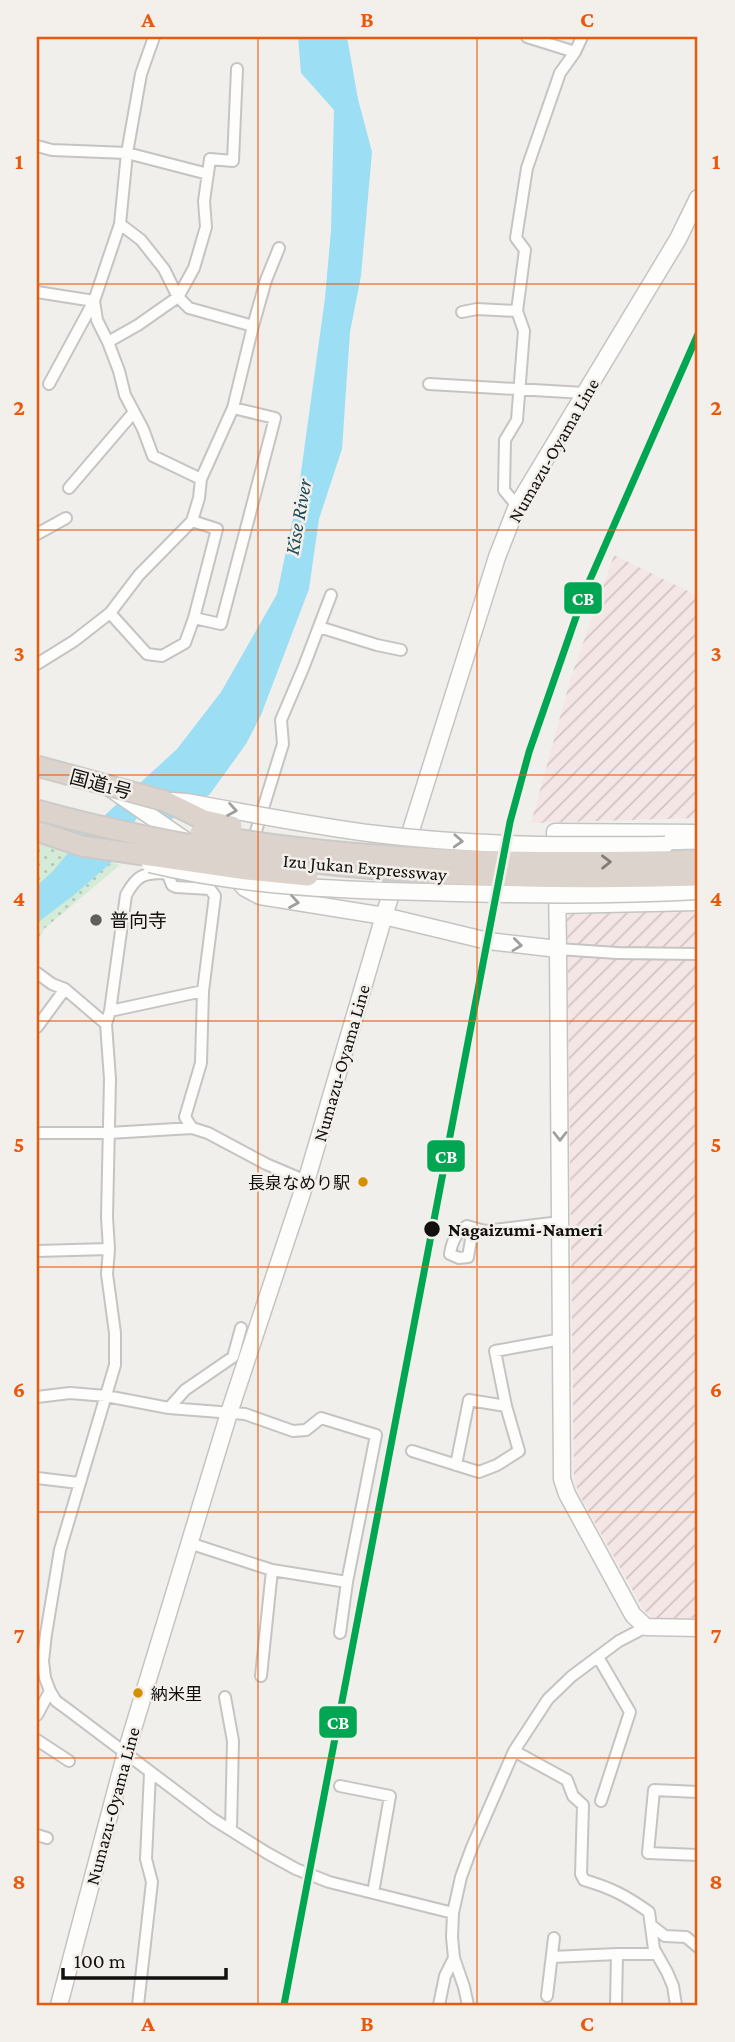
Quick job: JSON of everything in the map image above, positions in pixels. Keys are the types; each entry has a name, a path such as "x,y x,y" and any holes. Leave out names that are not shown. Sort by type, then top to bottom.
{"highway":[{"name":"国道1号","path":"37,766 165,801 204,820 281,836 440,859"},
{"name":"Izu Jukan Expressway","path":"37,799 138,822 293,847 440,859 571,863 698,860"},
{"name":"Izu Jukan Expressway","path":"37,810 72,820 214,849 319,865 417,873 539,878 698,876"},
{"path":"37,831 82,846 247,870 313,876 505,883 635,878"}],"street":[{"path":"50,384 94,301 120,224 127,153 141,74 154,37"},
{"path":"527,37 575,52"},
{"path":"517,506 504,490 505,440 517,420 524,331 517,311 525,250 516,238 527,168 560,74 582,37"},
{"path":"108,342 178,298 194,268 206,227 204,201 210,159 233,161 237,69"},
{"path":"37,146 52,150 127,153 208,174"},
{"name":"Numazu-Oyama Line","path":"59,2005 126,1752 189,1543 306,1181 384,916 497,557 517,506 678,239 698,198"},
{"path":"120,224 141,240 164,269 178,298 189,307 253,326"},
{"path":"37,664 74,641 110,613 139,575 192,522 201,479 233,408 253,326 279,248"},
{"path":"37,292 94,301"},
{"path":"94,301 97,320 120,371 125,395 143,429 153,456 201,479"},
{"path":"462,312 477,309 517,311"},
{"path":"429,384 584,393"},
{"path":"194,618 221,624 275,418 233,408"},
{"path":"69,488 134,412"},
{"path":"37,534 66,518"},
{"path":"110,613 147,654 162,656 185,643 217,529 192,522"},
{"path":"240,881 283,744 281,720 331,596"},
{"path":"319,626 401,650"},
{"path":"37,758 104,784 219,862 245,888 260,896 384,916 488,941 617,953 698,954"},
{"path":"165,801 186,802 314,825 433,839 575,846 698,844"},
{"path":"646,1627 633,1615 566,1493 562,1479 558,905 555,832 698,833"},
{"path":"82,846 181,871 263,884 517,895 632,895 698,891"},
{"path":"219,862 203,874 142,875 134,881 126,895 106,1024 110,1080 107,1274 115,1333 115,1365 60,1550 41,1634 45,1678 50,1691 67,1709 213,1819 267,1853 296,1869 329,1882 453,1913"},
{"path":"167,873 172,885 176,887 210,890 215,896 203,991 201,1063 185,1117 192,1128"},
{"path":"558,905 698,902"},
{"path":"37,973 52,984 65,989 106,1024"},
{"path":"37,1027 65,989"},
{"path":"110,1011 203,991"},
{"path":"37,1133 109,1133 192,1128 208,1132 265,1164 306,1181"},
{"path":"473,1228 485,1231 560,1222"},
{"path":"37,1251 109,1249"},
{"path":"169,1408 185,1390 233,1357 241,1328"},
{"path":"412,1451 479,1472 497,1465 519,1451 506,1406 495,1351 562,1339"},
{"path":"37,1397 70,1392 169,1408 245,1414 293,1432 306,1430 321,1418 376,1435 347,1582 340,1633"},
{"path":"456,1465 470,1400 506,1406"},
{"path":"37,1478 79,1483"},
{"path":"189,1543 272,1570 347,1582"},
{"path":"261,1676 272,1570"},
{"path":"468,2005 454,1958 453,1913 461,1877 472,1847 514,1751 548,1699 572,1676 618,1641 646,1627 697,1632"},
{"path":"598,1657 630,1712 601,1801"},
{"path":"37,1715 50,1691"},
{"path":"225,1697 233,1741 231,1829"},
{"path":"37,1740 69,1760"},
{"path":"514,1751 567,1780 573,1796 583,1805 581,1874 584,1880 609,1887 649,1912 654,1950 670,1979 676,2005"},
{"path":"138,2005 152,1882 146,1859 150,1773"},
{"path":"340,1786 390,1796 373,1893"},
{"path":"698,1792 654,1790 648,1853 698,1854"},
{"path":"652,1926 665,1936 686,1937 698,1947"},
{"path":"548,1996 554,1938"},
{"path":"616,2005 617,1954"},
{"path":"552,1957 656,1954"},
{"path":"439,2005 445,1976 454,1958"}],"shaded area":[{"path":"614,555 698,596 698,818 531,823 571,677"},
{"path":"698,910 698,1618 652,1618 643,1609 579,1494 574,1479 567,918 573,912"}],"green space":[{"path":"37,840 120,865 44,929 37,944"}],"water":[{"name":"Kise River","path":"298,37 347,37 358,99 372,152 361,276 350,332 342,449 319,519 309,589 261,715 246,744 210,794 154,831 155,820 139,814 130,831 128,848 37,923 37,886 81,837 177,749 221,692 277,594 298,494 325,298 331,230 334,110 301,73"}],"waterway":[{"path":"65,831 86,832"}],"transit line":[{"name":"CB","path":"284,2005 510,822 529,752 585,591 698,334"}],"place":[{"name":"普向寺","path":"96,920"},
{"name":"長泉なめり駅","path":"363,1182"},
{"name":"Nagaizumi-Nameri","path":"432,1229"},
{"name":"納米里","path":"138,1693"}]}
